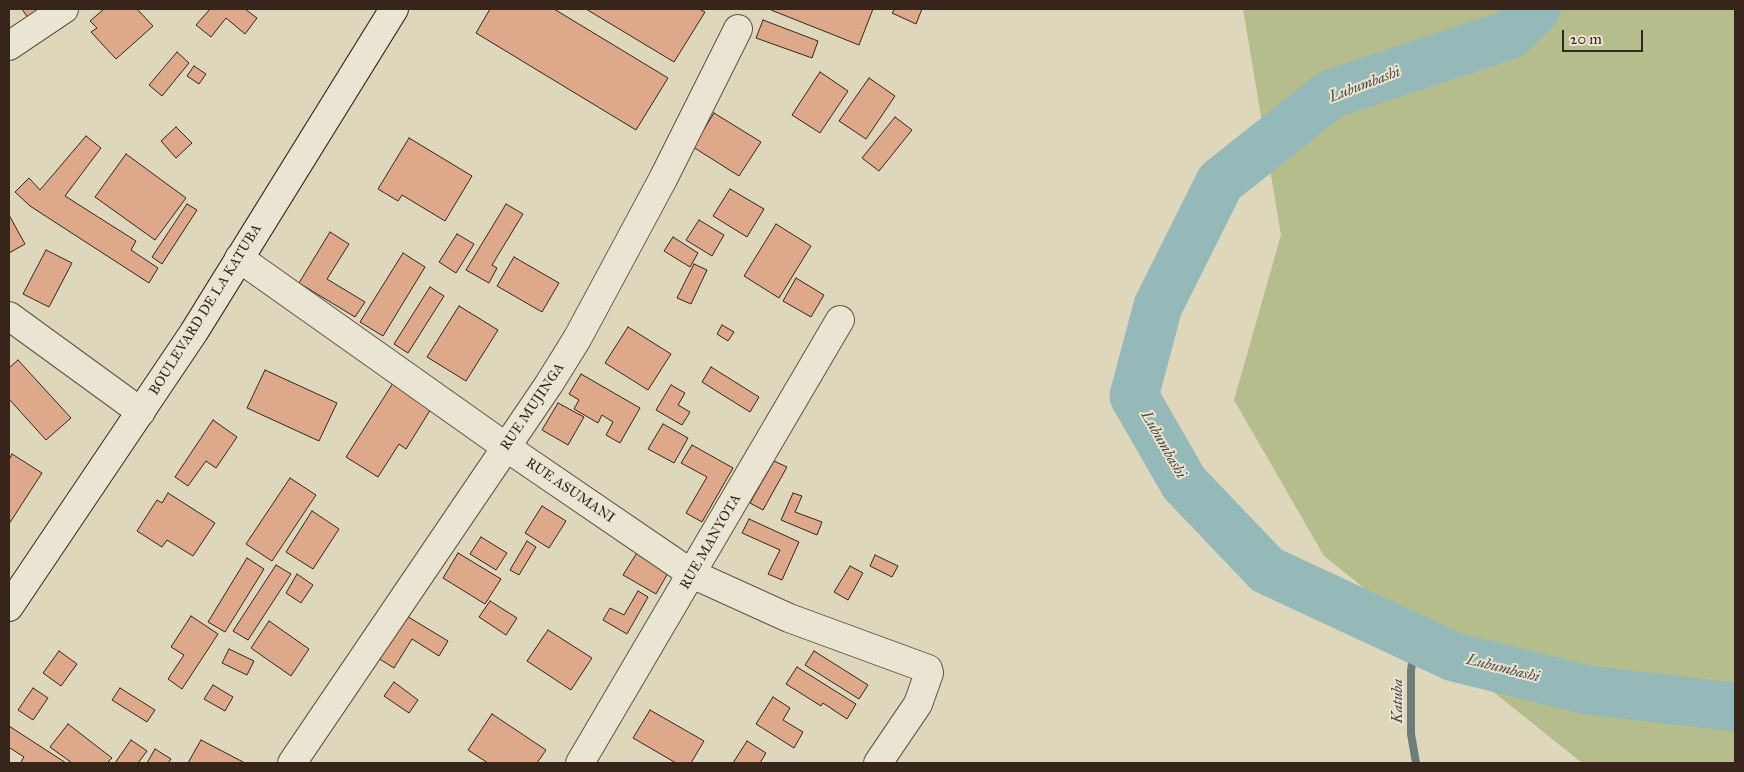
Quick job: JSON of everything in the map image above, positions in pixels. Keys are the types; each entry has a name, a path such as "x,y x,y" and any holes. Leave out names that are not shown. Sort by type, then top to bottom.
{"street":[{"path":"9,46 64,9"},
{"name":"BOULEVARD DE LA KATUBA","path":"9,607 194,332 394,9"},
{"name":"RUE MUJINGA","path":"292,763 577,339 663,180 738,29"},
{"name":"RUE ASUMANI","path":"239,258 506,447 692,574 789,618 930,671 918,704 878,763"},
{"path":"9,317 141,412"},
{"name":"RUE MANYOTA","path":"580,763 840,320"}],"green space":[{"path":"1243,9 1735,9 1735,763 1582,763 1324,556 1234,400 1281,235"}],"building":[{"path":"22,9 53,9 30,21"},
{"path":"104,9 137,9 153,26 116,59 91,32 97,28 90,21"},
{"path":"210,9 245,9 257,18 245,34 226,18 211,37 196,25"},
{"path":"490,9 554,9 668,78 636,130 476,33"},
{"path":"586,9 699,9 705,12 674,62"},
{"path":"771,9 873,9 859,45"},
{"path":"895,9 922,9 916,24 892,13"},
{"path":"763,20 818,41 812,58 756,38"},
{"path":"177,52 189,63 162,96 149,85"},
{"path":"194,66 206,74 199,84 187,76"},
{"path":"820,72 848,91 820,133 792,115"},
{"path":"869,78 895,96 866,139 839,121"},
{"path":"714,113 761,142 739,176 693,147"},
{"path":"895,117 912,130 879,171 862,158"},
{"path":"176,127 192,143 176,158 161,141"},
{"path":"86,136 101,148 65,196 136,241 131,250 158,268 149,283 30,206 15,192 29,178 40,190"},
{"path":"409,138 472,176 445,221 402,195 398,201 378,189"},
{"path":"126,154 186,198 155,240 95,197"},
{"path":"730,189 764,209 747,237 713,216"},
{"path":"187,204 197,210 162,264 152,257"},
{"path":"506,204 523,214 492,265 497,268 489,283 466,270"},
{"path":"9,215 25,244 9,253"},
{"path":"699,220 724,235 712,256 686,240"},
{"path":"776,224 811,246 779,298 744,276"},
{"path":"330,232 349,244 327,279 365,302 355,317 299,283"},
{"path":"457,234 474,244 456,273 439,262"},
{"path":"673,237 698,253 690,267 664,251"},
{"path":"46,250 72,263 49,307 23,294"},
{"path":"403,253 425,267 383,336 360,322"},
{"path":"514,257 559,283 542,312 497,286"},
{"path":"694,264 707,270 691,304 677,298"},
{"path":"796,278 824,295 811,317 783,301"},
{"path":"430,287 444,296 408,353 394,344"},
{"path":"459,306 498,330 466,381 427,357"},
{"path":"722,325 734,332 728,341 717,334"},
{"path":"628,327 671,354 648,390 605,363"},
{"path":"18,360 71,418 46,440 9,399 9,368"},
{"path":"711,367 759,397 750,412 702,382"},
{"path":"265,370 337,403 319,441 247,408"},
{"path":"581,374 640,408 620,443 606,435 613,422 602,415 598,423 574,409 579,400 569,394"},
{"path":"395,380 434,404 406,449 399,444 378,477 346,457"},
{"path":"671,385 685,393 678,405 690,412 682,425 656,410"},
{"path":"558,403 584,417 568,445 542,430"},
{"path":"213,420 237,437 216,468 206,461 188,486 175,477"},
{"path":"663,424 688,438 674,463 648,449"},
{"path":"692,445 733,468 702,522 686,513 707,477 681,463"},
{"path":"12,454 42,473 9,524 9,460"},
{"path":"774,461 787,467 763,510 750,503"},
{"path":"290,478 316,495 272,561 246,544"},
{"path":"168,493 215,523 193,556 167,540 162,547 137,531 157,500 162,503"},
{"path":"793,493 802,496 795,512 822,522 817,535 781,520"},
{"path":"542,506 566,521 549,548 525,533"},
{"path":"312,511 339,529 313,569 286,552"},
{"path":"749,519 799,542 782,580 768,574 780,550 742,533"},
{"path":"481,537 507,553 496,570 470,554"},
{"path":"527,541 536,547 519,575 510,570"},
{"path":"640,548 672,566 656,594 623,575"},
{"path":"458,553 501,579 485,604 443,578"},
{"path":"875,555 898,566 892,577 870,566"},
{"path":"247,558 264,569 225,632 208,622"},
{"path":"276,565 291,574 248,640 233,631"},
{"path":"850,566 863,573 848,600 834,592"},
{"path":"297,574 313,585 301,603 286,593"},
{"path":"638,591 648,597 627,634 603,620 610,608 624,615"},
{"path":"490,601 517,618 506,635 479,617"},
{"path":"405,615 448,641 439,656 412,639 394,668 378,658"},
{"path":"191,616 218,634 182,689 168,679 184,655 171,647"},
{"path":"269,621 309,649 291,676 251,648"},
{"path":"548,630 592,658 571,690 527,661"},
{"path":"229,649 254,661 247,675 222,663"},
{"path":"59,651 77,664 61,686 43,673"},
{"path":"814,651 868,685 859,699 805,665"},
{"path":"797,667 856,704 847,719 823,703 821,706 786,684"},
{"path":"394,682 418,700 409,713 384,696"},
{"path":"213,685 233,697 225,711 204,699"},
{"path":"33,688 48,698 33,720 18,710"},
{"path":"120,688 155,710 147,722 112,700"},
{"path":"773,697 790,708 783,720 803,732 794,748 756,724"},
{"path":"650,710 704,741 691,763 676,763 633,738"},
{"path":"492,714 546,750 537,763 488,763 468,750"},
{"path":"68,724 112,758 107,763 72,763 50,747"},
{"path":"9,726 66,763 21,762 24,757 9,749"},
{"path":"131,740 147,751 138,763 115,763"},
{"path":"201,740 245,763 188,763"},
{"path":"747,741 766,753 760,763 733,763"},
{"path":"155,749 171,759 168,763 147,763"}],"waterway":[{"name":"Lubumbashi","path":"1536,9 1509,35 1331,94 1220,182 1158,306 1134,396 1184,483 1267,570 1454,657 1587,690 1735,707"},
{"name":"Katuba","path":"1415,639 1411,671 1411,734 1416,763"}]}
